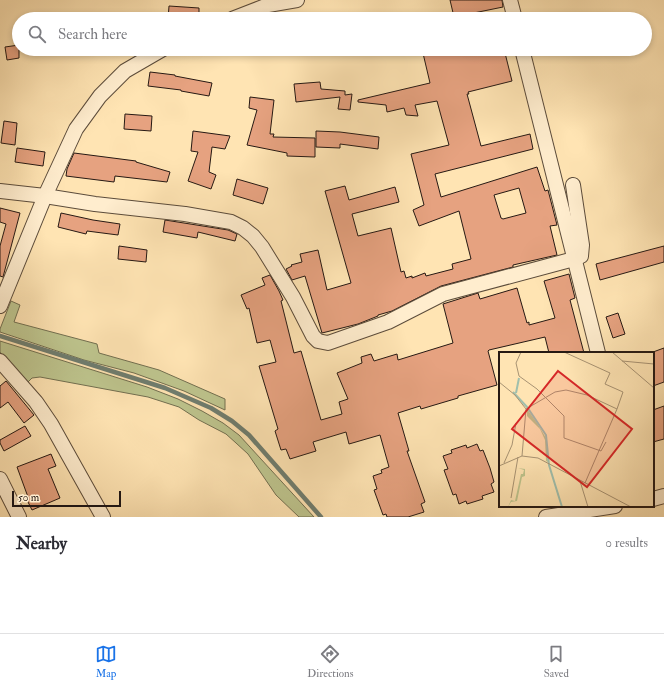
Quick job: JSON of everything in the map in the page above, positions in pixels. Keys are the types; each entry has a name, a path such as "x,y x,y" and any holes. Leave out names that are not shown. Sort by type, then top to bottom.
{"street":[{"path":"250,12 268,5 297,0"},
{"path":"510,0 513,12"},
{"path":"0,306 45,196 76,129 100,96 125,71 151,56"},
{"path":"524,56 598,352"},
{"path":"0,191 185,214 231,222 243,228 253,236 262,247 294,297 312,336 318,341 328,343 388,322 443,294 581,256 582,245 573,185"},
{"path":"0,360 36,402 51,424 103,517"},
{"path":"0,479 18,517"},
{"path":"654,499 664,496"},
{"path":"546,517 604,513 613,507"}],"green space":[{"path":"11,301 20,305 14,322 97,344 99,353 159,370 225,399 225,410 184,391 134,373 84,360 0,332"},
{"path":"0,341 147,387 178,399 202,411 223,423 239,435 314,517 299,517 276,495 248,454 236,443 226,434 199,420 179,407 148,397 40,377 32,378 28,382 0,352"}],"building":[{"path":"450,0 502,0 503,7 478,12 453,12"},
{"path":"169,6 199,8 199,12 169,12"},
{"path":"12,46 12,56 19,56 19,58 7,60 5,47"},
{"path":"424,56 506,56 512,81 468,92 469,94 467,94 481,146 530,134 533,149 435,174 441,197 537,167 545,191 548,190 557,225 550,226 557,255 513,265 513,267 441,286 392,311 378,315 358,324 322,333 305,276 292,280 286,269 292,266 291,265 302,262 300,254 318,250 327,290 351,283 325,191 345,186 349,200 395,187 399,202 352,214 358,236 391,228 401,272 404,271 406,278 412,276 412,278 425,273 426,276 453,269 452,264 471,259 459,211 419,226 413,210 424,205 411,154 449,145 437,101 415,105 418,116 406,115 404,108 387,112 386,105 358,102 358,100 430,83","holes":["519,188 526,213 503,219 501,218 494,195"]},
{"path":"150,72 175,75 212,83 209,96 181,90 148,86"},
{"path":"320,82 321,89 345,91 345,95 352,94 350,110 338,109 340,97 296,102 294,84"},
{"path":"250,97 274,100 270,134 274,134 273,137 315,138 315,157 287,156 287,153 247,145 257,110 249,108"},
{"path":"125,114 152,116 151,131 124,129"},
{"path":"4,121 17,123 15,145 1,143"},
{"path":"193,131 230,136 225,149 212,147 209,172 216,175 211,189 188,181 198,152 191,151"},
{"path":"316,131 340,132 379,137 378,149 340,144 340,148 316,147"},
{"path":"17,148 45,152 43,166 15,162"},
{"path":"74,153 136,161 170,172 167,182 115,176 114,182 66,176 67,169"},
{"path":"237,179 268,188 263,204 233,195"},
{"path":"0,208 20,213 3,277 0,276 0,246 6,224 0,222"},
{"path":"61,213 120,224 118,235 87,231 86,234 58,227"},
{"path":"165,220 228,230 237,234 235,241 198,232 197,238 163,232"},
{"path":"119,246 147,250 146,262 118,259"},
{"path":"664,246 664,262 600,280 596,264"},
{"path":"569,274 575,298 570,300 584,352 549,352 545,337 489,350 497,385 458,396 458,398 421,409 420,406 398,413 409,451 407,451 425,502 421,504 424,512 408,517 387,517 386,514 383,515 374,490 377,489 373,476 382,473 381,470 389,467 380,435 349,444 346,432 313,442 316,451 290,459 286,449 281,450 275,431 278,429 259,366 276,362 270,340 257,343 249,308 247,309 241,295 265,285 262,278 270,275 283,300 281,301 294,353 301,351 321,420 342,414 339,402 348,399 337,373 362,363 361,357 371,354 374,361 397,354 398,360 453,343 443,304 478,293 480,299 517,288 527,323 529,322 529,325 555,318 544,281"},
{"path":"618,313 625,334 613,338 606,317"},
{"path":"664,348 664,382 654,386 654,352"},
{"path":"6,381 34,415 24,423 8,402 0,408 0,386"},
{"path":"664,406 664,439 654,442 654,410"},
{"path":"25,426 31,436 4,451 0,440"},
{"path":"477,444 480,451 483,450 490,468 494,482 491,484 494,492 482,496 483,499 467,504 466,501 459,504 456,494 453,495 444,470 448,469 443,456 452,453 451,450 466,445 467,448"},
{"path":"51,454 56,466 48,469 60,498 32,510 26,498 28,497 17,467"}],"waterway":[{"path":"0,336 165,388 211,408 232,421 249,435 321,517"}]}
